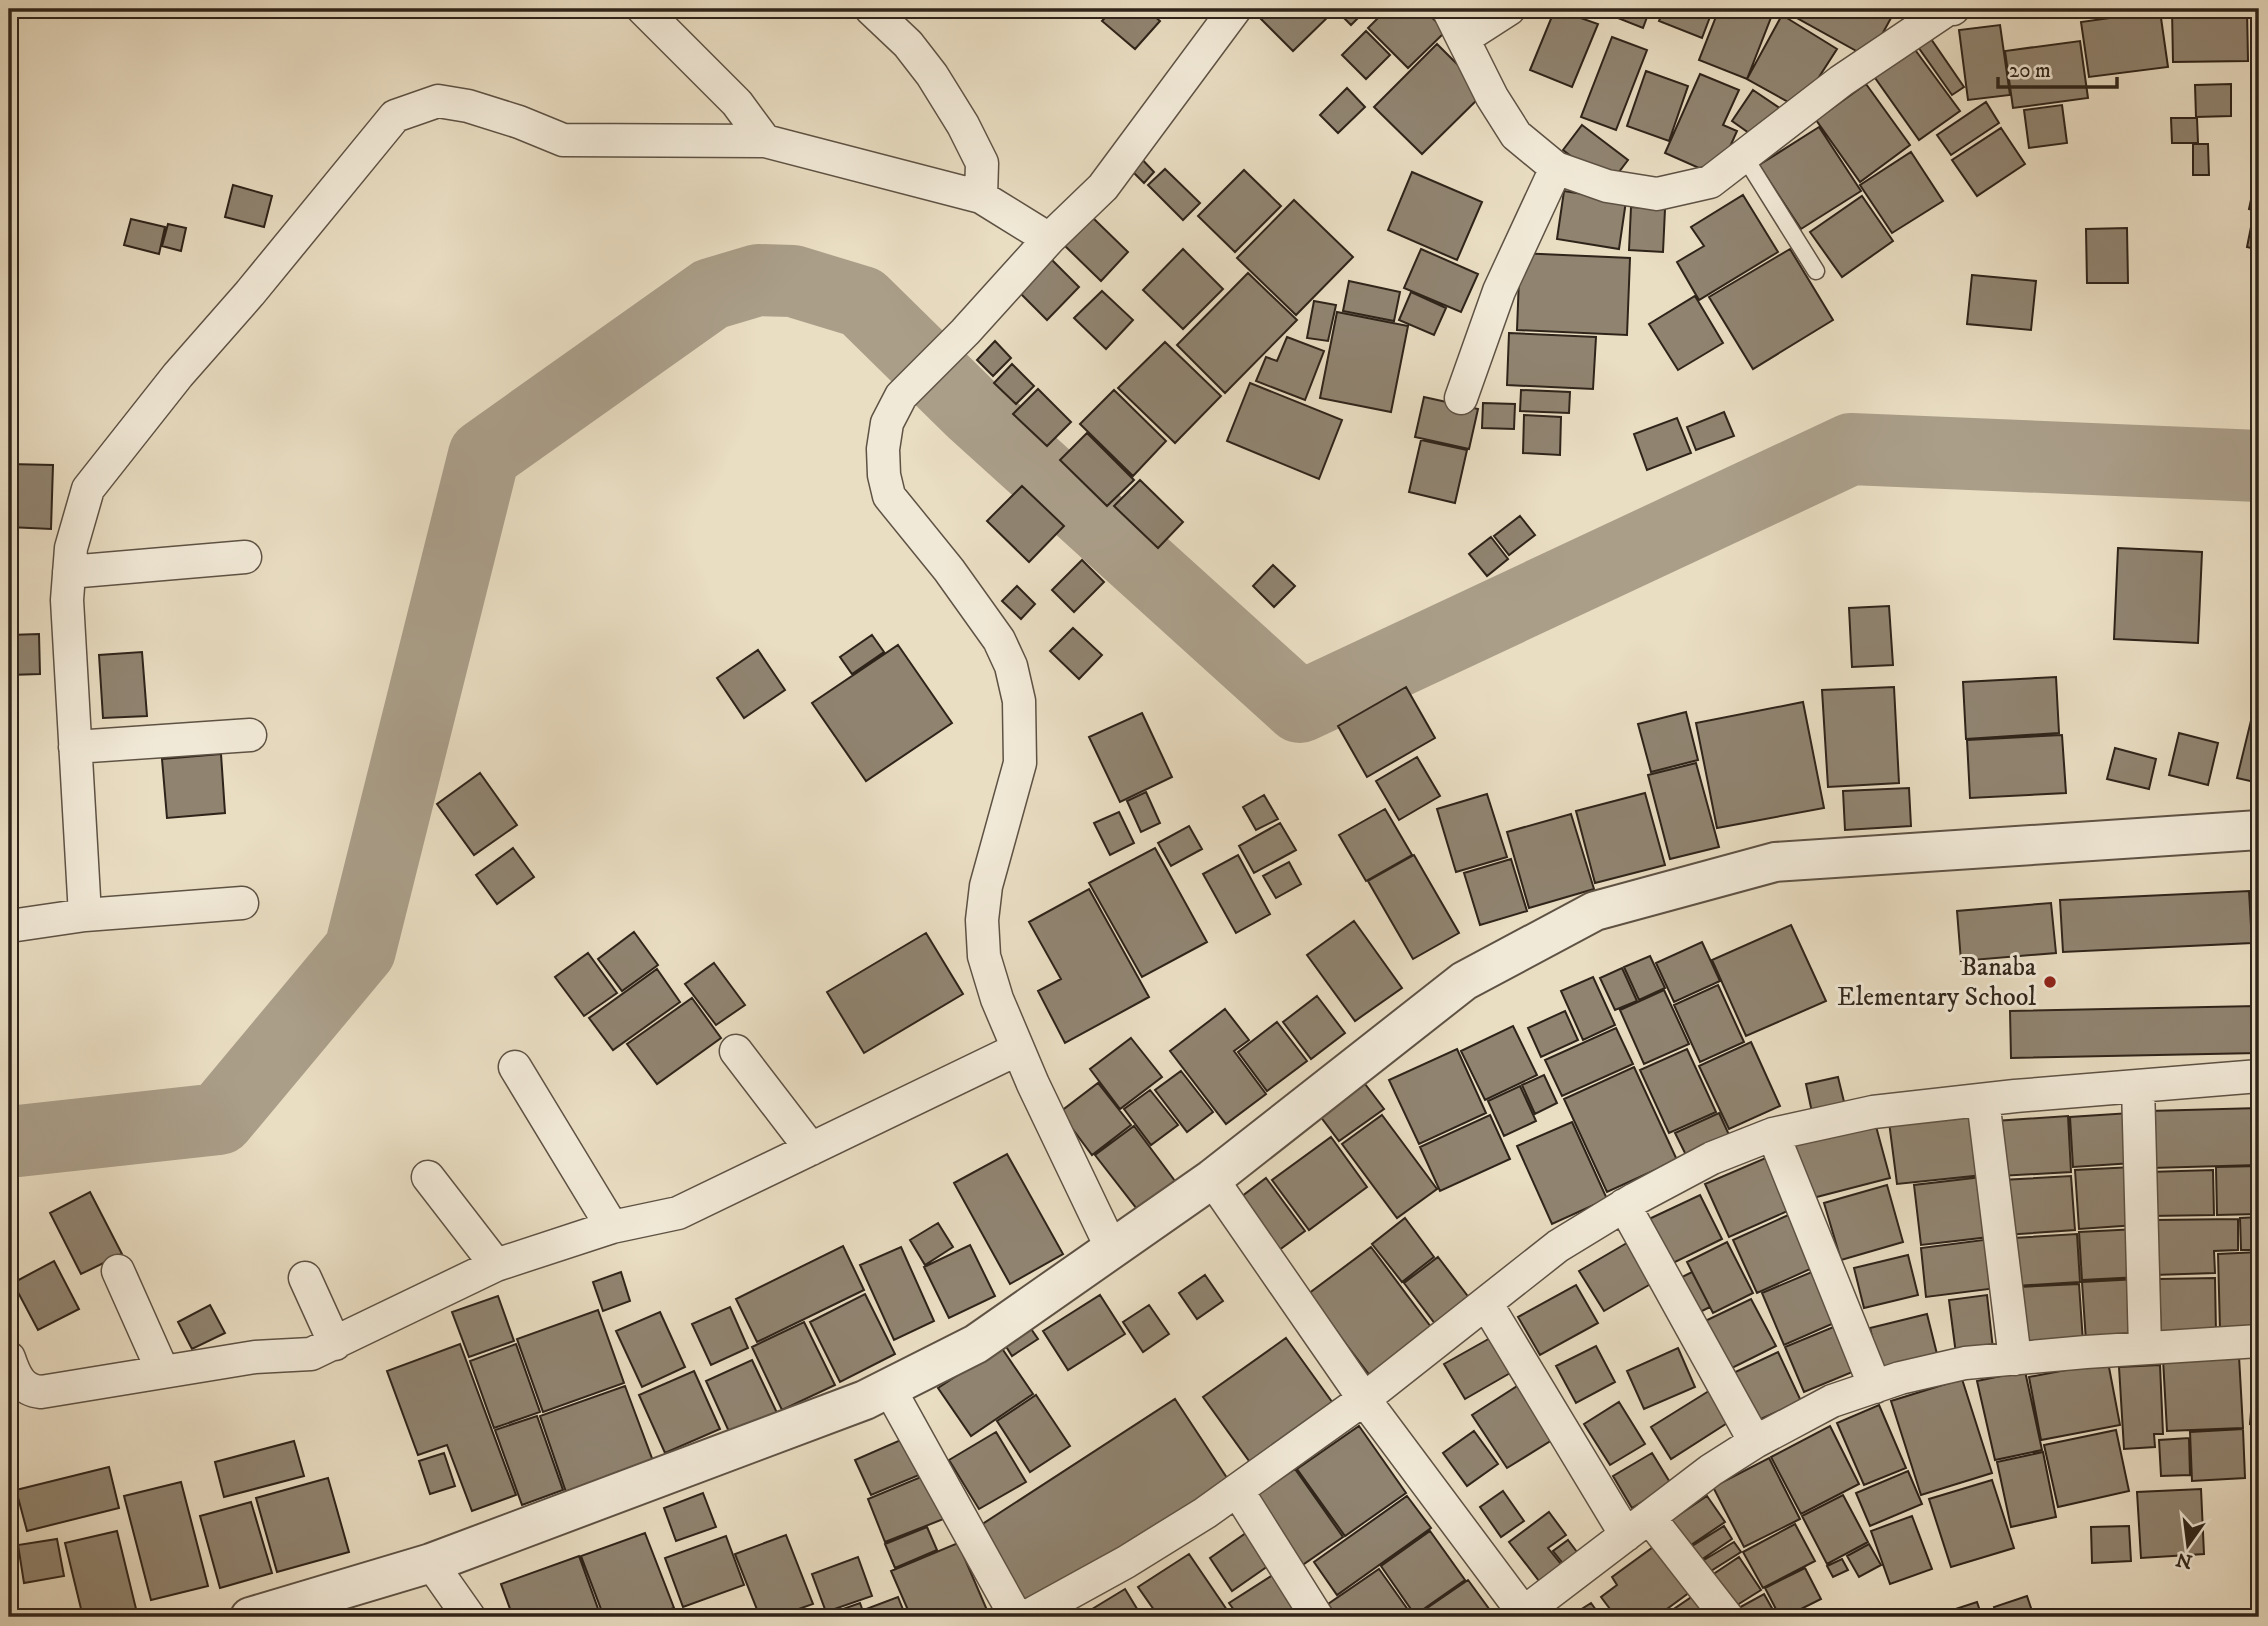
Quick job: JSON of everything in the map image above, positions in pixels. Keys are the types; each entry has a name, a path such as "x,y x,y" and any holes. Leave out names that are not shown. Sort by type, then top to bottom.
{"street":[{"path":"643,9 737,103 765,141"},
{"path":"871,9 908,44 932,75 964,125 982,163 981,197"},
{"path":"1112,1249 1018,1049 997,999 984,956 982,920 986,886 1020,763 1019,701 1012,666 999,640 949,570 889,496 884,475 883,449 887,423 901,396 965,332 1048,239 1103,187 1235,9"},
{"path":"1448,9 1492,97 1516,135 1556,169 1607,186 1657,194 1710,182 1841,81 1950,9"},
{"path":"1464,38 1509,9"},
{"path":"85,915 67,600 71,548 88,489 178,374 250,293 395,116 438,101 468,106 519,122 563,140 765,141 981,197 1048,239"},
{"path":"1461,398 1499,291 1556,169"},
{"path":"69,572 245,557"},
{"path":"75,747 250,735"},
{"path":"250,1617 430,1563 865,1400 976,1344 1212,1179 1464,981 1595,911 1775,862 2259,830"},
{"path":"10,926 85,915 242,903"},
{"path":"9,1358 16,1378 30,1391 41,1392 255,1357 311,1354 496,1265 612,1227 678,1213 1018,1049"},
{"path":"736,1051 811,1149"},
{"path":"515,1067 612,1227"},
{"path":"1026,1617 1126,1562 1205,1513 1364,1399 1558,1246 1624,1205 1712,1158 1773,1134 1873,1112 2259,1076"},
{"path":"2138,1086 2145,1348"},
{"path":"1983,1100 2015,1359"},
{"path":"1773,1134 1875,1387"},
{"path":"428,1177 496,1265"},
{"path":"1212,1179 1364,1399 1520,1615 1712,1470 1755,1442 1832,1401 1900,1378 1965,1363 2259,1341"},
{"path":"1624,1205 1755,1442"},
{"path":"118,1272 163,1372"},
{"path":"305,1278 335,1344"},
{"path":"1486,1303 1638,1526 1727,1617"},
{"path":"889,1388 1016,1617"},
{"path":"1237,1490 1317,1617"},
{"path":"430,1563 469,1617"}],"lane":[{"path":"1744,156 1816,271"}],"building":[{"path":"1113,9 1146,9 1160,21 1135,49 1102,21"},
{"path":"1251,9 1332,9 1334,11 1293,51"},
{"path":"1335,9 1367,9 1351,25"},
{"path":"1387,9 1423,9 1446,31 1408,68 1368,28"},
{"path":"1555,9 1598,24 1572,87 1530,70"},
{"path":"1606,9 1650,9 1643,28 1605,13"},
{"path":"1664,9 1713,9 1702,38 1659,21"},
{"path":"1719,9 1755,9 1772,15 1747,79 1699,60"},
{"path":"1802,9 1896,9 1869,58 1797,18"},
{"path":"2172,9 2247,9 2248,61 2173,62"},
{"path":"2160,11 2168,67 2089,77 2081,22"},
{"path":"1782,15 1837,49 1799,108 1747,79"},
{"path":"2000,25 2010,95 1968,100 1959,30"},
{"path":"1366,31 1390,55 1366,79 1342,55"},
{"path":"1929,36 1964,87 1952,95 1916,44"},
{"path":"1612,37 1647,50 1616,130 1581,117"},
{"path":"2080,41 2088,98 2013,108 2005,51"},
{"path":"1437,44 1485,92 1422,154 1374,107"},
{"path":"1913,47 1960,111 1919,140 1873,75"},
{"path":"1646,71 1688,86 1669,141 1627,126"},
{"path":"1700,74 1739,90 1723,125 1737,131 1717,176 1665,153"},
{"path":"1866,84 1910,145 1860,182 1816,120"},
{"path":"2231,84 2231,116 2196,117 2195,85"},
{"path":"1347,88 1365,107 1338,133 1320,115"},
{"path":"1753,90 1781,109 1759,140 1732,121"},
{"path":"1986,102 1999,123 1951,155 1937,135"},
{"path":"2062,105 2067,143 2029,148 2024,110"},
{"path":"2171,118 2197,118 2198,143 2172,143"},
{"path":"1582,125 1628,160 1609,185 1563,150"},
{"path":"1819,127 1861,191 1801,229 1759,165"},
{"path":"2001,128 2025,164 1977,196 1952,160"},
{"path":"2193,144 2208,144 2209,175 2193,175"},
{"path":"1911,152 1943,201 1892,233 1860,185"},
{"path":"1138,155 1154,172 1144,183 1127,166"},
{"path":"2259,163 2259,212 2249,209"},
{"path":"1165,169 1200,203 1183,220 1148,185"},
{"path":"1244,170 1281,206 1235,252 1198,216"},
{"path":"1412,172 1482,202 1457,260 1388,230"},
{"path":"233,185 272,196 264,227 225,217"},
{"path":"1564,191 1626,201 1619,249 1557,239"},
{"path":"1743,195 1778,252 1699,300 1677,262 1704,246 1691,227"},
{"path":"1862,196 1893,241 1842,277 1810,232"},
{"path":"1294,200 1353,257 1296,315 1237,258"},
{"path":"1631,207 1665,209 1663,252 1629,250"},
{"path":"1093,218 1128,252 1101,281 1065,246"},
{"path":"131,219 165,227 159,254 124,245"},
{"path":"2252,222 2259,224 2259,250 2247,247"},
{"path":"168,224 186,228 181,251 162,246"},
{"path":"2127,228 2128,283 2087,283 2086,229"},
{"path":"1183,249 1223,289 1183,329 1143,290"},
{"path":"1421,249 1478,274 1461,312 1404,288"},
{"path":"1790,249 1833,320 1753,369 1709,297"},
{"path":"1520,253 1630,258 1627,335 1517,330"},
{"path":"1051,259 1079,287 1047,320 1019,292"},
{"path":"1248,273 1297,320 1225,393 1177,345"},
{"path":"1972,275 2036,281 2031,330 1967,324"},
{"path":"1349,281 1400,292 1394,321 1343,311"},
{"path":"1102,291 1133,320 1106,349 1074,318"},
{"path":"1411,292 1446,308 1434,335 1399,320"},
{"path":"1695,296 1723,343 1678,370 1649,324"},
{"path":"1314,301 1336,305 1328,341 1307,338"},
{"path":"1337,312 1408,326 1391,412 1320,398"},
{"path":"1509,333 1596,337 1593,389 1507,385"},
{"path":"1287,337 1324,351 1305,400 1256,381 1266,357 1277,361"},
{"path":"995,341 1011,358 993,376 977,360"},
{"path":"1165,342 1221,396 1175,443 1118,388"},
{"path":"1012,364 1034,386 1016,404 994,383"},
{"path":"1250,383 1342,420 1319,479 1227,441"},
{"path":"1038,389 1071,422 1047,446 1013,414"},
{"path":"1114,390 1166,441 1133,476 1080,424"},
{"path":"1521,390 1570,392 1569,413 1520,411"},
{"path":"1424,397 1478,409 1469,449 1415,437"},
{"path":"1483,403 1515,404 1514,429 1482,428"},
{"path":"1724,412 1734,436 1696,450 1687,427"},
{"path":"1524,415 1561,417 1560,455 1523,453"},
{"path":"1677,418 1691,453 1647,470 1634,434"},
{"path":"1087,433 1134,480 1107,506 1060,460"},
{"path":"1421,440 1467,450 1455,503 1409,492"},
{"path":"9,464 53,465 51,529 9,527"},
{"path":"1140,480 1183,522 1158,548 1114,506"},
{"path":"1022,486 1064,526 1029,562 987,521"},
{"path":"1520,516 1535,535 1509,555 1494,536"},
{"path":"1491,537 1508,559 1487,576 1469,554"},
{"path":"2118,548 2202,552 2198,643 2114,639"},
{"path":"1082,560 1104,582 1074,612 1052,590"},
{"path":"1273,565 1295,586 1274,607 1253,586"},
{"path":"1017,586 1035,604 1021,619 1002,601"},
{"path":"1889,606 1893,665 1852,667 1849,608"},
{"path":"1073,628 1102,655 1079,679 1050,651"},
{"path":"39,634 40,674 9,675 9,635"},
{"path":"872,635 884,652 852,674 840,657"},
{"path":"898,645 952,723 866,781 812,703"},
{"path":"758,650 785,690 744,718 717,678"},
{"path":"142,652 147,716 103,718 99,655"},
{"path":"2056,677 2059,733 1966,739 1963,682"},
{"path":"1406,687 1435,738 1367,777 1338,726"},
{"path":"1894,687 1899,783 1828,787 1822,690"},
{"path":"2256,700 2259,701 2259,783 2237,778"},
{"path":"1803,702 1824,808 1717,828 1696,723"},
{"path":"1686,712 1698,760 1651,772 1638,724"},
{"path":"1142,713 1172,777 1120,802 1089,737"},
{"path":"2179,733 2218,743 2208,785 2169,775"},
{"path":"2062,735 2066,793 1970,798 1967,740"},
{"path":"2115,748 2156,759 2149,789 2107,779"},
{"path":"221,754 225,813 167,818 162,759"},
{"path":"1417,757 1440,796 1399,820 1376,781"},
{"path":"1696,763 1719,847 1670,859 1648,775"},
{"path":"480,773 517,825 474,855 437,804"},
{"path":"1909,788 1911,826 1845,830 1843,791"},
{"path":"1146,792 1160,823 1141,832 1127,801"},
{"path":"1645,793 1665,865 1595,883 1576,811"},
{"path":"1487,794 1507,857 1456,872 1437,809"},
{"path":"1264,795 1278,819 1256,830 1243,807"},
{"path":"1385,809 1412,855 1366,881 1339,835"},
{"path":"1119,812 1134,843 1110,855 1094,823"},
{"path":"1571,814 1594,889 1529,908 1507,832"},
{"path":"1280,823 1296,850 1254,873 1239,846"},
{"path":"1189,826 1202,849 1171,866 1158,843"},
{"path":"513,848 534,877 497,904 476,875"},
{"path":"1155,848 1207,942 1142,977 1089,883"},
{"path":"1238,855 1270,914 1236,933 1203,874"},
{"path":"1414,855 1459,933 1413,959 1368,881"},
{"path":"1511,859 1527,911 1480,925 1464,873"},
{"path":"1289,862 1301,884 1276,898 1263,876"},
{"path":"1089,889 1149,997 1065,1043 1038,991 1061,979 1029,922"},
{"path":"2249,891 2252,943 2063,952 2060,900"},
{"path":"2051,903 2056,953 1961,961 1957,911"},
{"path":"1354,921 1402,988 1355,1021 1307,955"},
{"path":"1791,925 1826,1001 1746,1036 1712,960"},
{"path":"634,932 658,965 622,991 598,959"},
{"path":"926,933 963,994 864,1053 827,992"},
{"path":"1702,942 1720,981 1674,1002 1656,963"},
{"path":"588,953 617,993 584,1016 555,977"},
{"path":"1650,956 1665,988 1639,1000 1624,967"},
{"path":"714,963 745,1005 716,1025 685,984"},
{"path":"1622,968 1637,1001 1615,1010 1600,978"},
{"path":"657,969 680,1002 613,1050 589,1018"},
{"path":"1593,977 1615,1025 1583,1040 1561,991"},
{"path":"1718,985 1744,1042 1700,1062 1674,1005"},
{"path":"1664,990 1689,1044 1644,1064 1620,1010"},
{"path":"1317,996 1345,1033 1311,1059 1283,1022"},
{"path":"692,998 721,1038 657,1084 627,1044"},
{"path":"2257,1006 2258,1053 2011,1058 2010,1011"},
{"path":"1225,1009 1249,1040 1234,1051 1266,1094 1226,1124 1170,1051"},
{"path":"1565,1011 1578,1040 1541,1057 1528,1028"},
{"path":"1277,1022 1307,1061 1267,1091 1238,1052"},
{"path":"1513,1026 1537,1075 1485,1100 1461,1051"},
{"path":"1616,1028 1633,1064 1562,1096 1545,1060"},
{"path":"1131,1038 1162,1077 1120,1109 1090,1069"},
{"path":"1751,1042 1780,1106 1729,1129 1699,1066"},
{"path":"1457,1049 1486,1113 1419,1144 1389,1080"},
{"path":"1687,1049 1716,1112 1669,1133 1640,1070"},
{"path":"1634,1067 1677,1160 1607,1192 1564,1099"},
{"path":"1181,1071 1213,1112 1187,1132 1155,1090"},
{"path":"1544,1075 1557,1103 1535,1114 1522,1085"},
{"path":"1838,1077 1846,1110 1813,1117 1806,1084"},
{"path":"1362,1080 1384,1109 1339,1141 1317,1112"},
{"path":"1098,1083 1131,1125 1092,1155 1060,1112"},
{"path":"1520,1086 1536,1121 1504,1136 1488,1101"},
{"path":"1150,1090 1178,1125 1151,1145 1124,1109"},
{"path":"2259,1108 2259,1165 2151,1168 2149,1111"},
{"path":"1975,1112 1983,1175 1897,1184 1889,1122"},
{"path":"1719,1113 1730,1137 1687,1157 1675,1133"},
{"path":"2130,1113 2133,1163 2073,1167 2070,1117"},
{"path":"1382,1115 1437,1189 1397,1218 1342,1144"},
{"path":"1490,1115 1510,1159 1440,1191 1420,1147"},
{"path":"2068,1116 2071,1172 1999,1176 1995,1121"},
{"path":"1874,1119 1890,1178 1809,1199 1794,1140"},
{"path":"1572,1122 1607,1199 1552,1224 1517,1146"},
{"path":"1134,1126 1175,1181 1137,1209 1095,1155"},
{"path":"1331,1137 1367,1187 1309,1230 1272,1180"},
{"path":"1007,1154 1063,1254 1010,1284 954,1183"},
{"path":"1768,1157 1792,1209 1729,1237 1705,1184"},
{"path":"2259,1166 2259,1214 2217,1215 2216,1167"},
{"path":"2133,1167 2136,1225 2079,1229 2075,1170"},
{"path":"2213,1170 2214,1215 2150,1216 2149,1172"},
{"path":"2071,1176 2075,1230 2005,1235 2002,1180"},
{"path":"1982,1177 1989,1237 1921,1245 1914,1185"},
{"path":"1266,1178 1305,1231 1275,1253 1237,1200"},
{"path":"1887,1185 1903,1242 1841,1260 1824,1203"},
{"path":"90,1192 122,1254 81,1274 50,1213"},
{"path":"1700,1195 1722,1239 1671,1264 1649,1219"},
{"path":"1795,1212 1819,1265 1757,1293 1733,1240"},
{"path":"2259,1217 2259,1250 2241,1250 2240,1218"},
{"path":"1405,1218 1434,1257 1402,1282 1372,1244"},
{"path":"2238,1219 2238,1250 2214,1251 2215,1273 2154,1275 2153,1220"},
{"path":"938,1223 953,1247 925,1265 910,1240"},
{"path":"2137,1229 2140,1277 2082,1280 2079,1232"},
{"path":"2077,1234 2080,1282 2016,1286 2014,1238"},
{"path":"1637,1237 1661,1278 1604,1311 1579,1271"},
{"path":"1991,1239 1997,1288 1926,1297 1921,1248"},
{"path":"1727,1242 1753,1293 1713,1313 1687,1262"},
{"path":"970,1245 995,1296 949,1318 924,1267"},
{"path":"843,1246 864,1290 757,1342 736,1299"},
{"path":"901,1247 934,1321 894,1340 860,1265"},
{"path":"1371,1247 1434,1331 1371,1377 1308,1294"},
{"path":"2259,1252 2259,1329 2220,1330 2218,1254"},
{"path":"1908,1255 1918,1295 1864,1308 1854,1268"},
{"path":"1438,1257 1470,1299 1436,1325 1404,1283"},
{"path":"54,1261 79,1309 38,1330 13,1283"},
{"path":"1819,1269 1841,1320 1784,1345 1762,1293"},
{"path":"621,1272 630,1301 603,1311 593,1282"},
{"path":"1692,1272 1710,1307 1688,1318 1670,1283"},
{"path":"1205,1275 1223,1301 1197,1319 1179,1293"},
{"path":"2215,1278 2216,1334 2161,1335 2159,1279"},
{"path":"2138,1279 2142,1338 2086,1341 2082,1282"},
{"path":"2079,1284 2083,1342 2023,1345 2019,1287"},
{"path":"1576,1285 1598,1323 1540,1355 1518,1317"},
{"path":"865,1294 895,1354 840,1382 810,1322"},
{"path":"1100,1295 1125,1334 1068,1370 1043,1331"},
{"path":"1987,1295 1993,1349 1956,1354 1949,1300"},
{"path":"498,1296 514,1341 469,1357 452,1312"},
{"path":"1751,1299 1776,1346 1726,1371 1701,1323"},
{"path":"210,1305 225,1333 192,1349 178,1322"},
{"path":"1149,1305 1169,1334 1143,1352 1123,1322"},
{"path":"730,1307 748,1348 711,1365 692,1324"},
{"path":"598,1310 624,1383 543,1412 517,1339"},
{"path":"660,1312 685,1367 642,1387 616,1331"},
{"path":"1927,1314 1938,1358 1881,1372 1870,1328"},
{"path":"804,1322 835,1385 782,1410 752,1347"},
{"path":"1027,1323 1038,1339 1012,1356 1002,1340"},
{"path":"1843,1323 1862,1368 1804,1392 1785,1347"},
{"path":"1492,1337 1512,1372 1465,1399 1444,1364"},
{"path":"1286,1338 1335,1406 1252,1465 1203,1397"},
{"path":"460,1344 516,1495 472,1511 447,1445 418,1455 387,1371"},
{"path":"516,1344 540,1412 494,1428 470,1361"},
{"path":"1596,1346 1615,1382 1576,1403 1556,1366"},
{"path":"1001,1347 1033,1394 971,1436 938,1388"},
{"path":"1678,1348 1695,1387 1644,1409 1627,1371"},
{"path":"2256,1350 2259,1350 2259,1425 2250,1424"},
{"path":"1778,1352 1801,1401 1752,1423 1729,1375"},
{"path":"2239,1356 2243,1428 2167,1431 2163,1359"},
{"path":"752,1360 778,1415 731,1436 706,1381"},
{"path":"2108,1362 2120,1425 2041,1440 2029,1377"},
{"path":"2160,1365 2163,1434 2154,1434 2155,1447 2124,1449 2119,1367"},
{"path":"694,1371 720,1429 665,1453 639,1395"},
{"path":"2025,1371 2042,1450 1995,1460 1977,1381"},
{"path":"1962,1379 1992,1473 1921,1495 1891,1401"},
{"path":"1522,1383 1557,1437 1507,1468 1472,1415"},
{"path":"625,1386 653,1461 566,1492 540,1416"},
{"path":"1712,1389 1732,1420 1671,1459 1651,1427"},
{"path":"1036,1395 1070,1446 1030,1472 997,1421"},
{"path":"1175,1399 1231,1484 1024,1617 967,1534"},
{"path":"1619,1402 1645,1444 1610,1465 1584,1424"},
{"path":"1879,1405 1906,1468 1864,1485 1837,1423"},
{"path":"537,1416 563,1490 522,1505 495,1430"},
{"path":"1359,1426 1406,1493 1345,1536 1297,1469"},
{"path":"1830,1426 1859,1484 1801,1514 1771,1457"},
{"path":"2243,1429 2245,1478 2192,1481 2190,1432"},
{"path":"2116,1430 2129,1491 2058,1507 2044,1445"},
{"path":"1474,1431 1498,1464 1467,1486 1443,1453"},
{"path":"996,1432 1026,1482 979,1509 949,1460"},
{"path":"2189,1438 2190,1475 2161,1476 2159,1440"},
{"path":"903,1439 919,1475 871,1495 855,1460"},
{"path":"294,1441 304,1476 224,1497 215,1462"},
{"path":"2043,1452 2056,1517 2011,1527 1997,1462"},
{"path":"444,1453 455,1486 430,1494 419,1461"},
{"path":"1652,1453 1671,1484 1632,1508 1613,1476"},
{"path":"1769,1458 1800,1519 1744,1547 1713,1487"},
{"path":"109,1467 119,1508 27,1531 16,1490"},
{"path":"1295,1469 1343,1537 1301,1566 1253,1497"},
{"path":"1908,1471 1922,1504 1870,1526 1856,1493"},
{"path":"928,1474 946,1518 885,1542 868,1499"},
{"path":"328,1478 349,1552 277,1572 256,1498"},
{"path":"1992,1480 2014,1548 1951,1567 1929,1499"},
{"path":"181,1482 208,1586 151,1600 124,1496"},
{"path":"2201,1489 2204,1554 2141,1558 2137,1492"},
{"path":"1503,1491 1524,1521 1501,1537 1480,1507"},
{"path":"703,1493 716,1527 676,1541 664,1508"},
{"path":"1843,1495 1868,1542 1827,1564 1802,1516"},
{"path":"1407,1496 1431,1528 1337,1595 1314,1562"},
{"path":"1707,1496 1725,1522 1685,1549 1667,1523"},
{"path":"251,1502 272,1573 220,1588 200,1516"},
{"path":"1549,1512 1566,1535 1548,1548 1568,1573 1546,1590 1509,1542"},
{"path":"1912,1516 1932,1569 1890,1584 1871,1531"},
{"path":"1795,1524 1815,1561 1763,1588 1743,1552"},
{"path":"1724,1526 1732,1539 1698,1562 1689,1548"},
{"path":"2129,1526 2131,1561 2092,1563 2091,1527"},
{"path":"927,1527 937,1550 895,1568 885,1544"},
{"path":"117,1531 138,1617 83,1617 65,1543"},
{"path":"1430,1531 1465,1580 1415,1615 1381,1566"},
{"path":"645,1533 674,1608 648,1617 604,1617 581,1556"},
{"path":"1246,1533 1268,1566 1232,1591 1210,1558"},
{"path":"786,1535 813,1604 776,1617 760,1617 735,1554"},
{"path":"726,1536 744,1585 683,1607 665,1558"},
{"path":"57,1539 64,1576 24,1583 18,1545"},
{"path":"1568,1540 1580,1556 1565,1566 1553,1551"},
{"path":"1734,1542 1741,1552 1706,1574 1699,1563"},
{"path":"958,1543 990,1617 911,1617 891,1571"},
{"path":"1869,1544 1881,1565 1859,1577 1847,1556"},
{"path":"1656,1545 1690,1592 1656,1617 1616,1617 1601,1597 1617,1585 1612,1577"},
{"path":"1189,1554 1227,1610 1216,1617 1159,1617 1138,1587"},
{"path":"579,1556 601,1617 513,1617 501,1584"},
{"path":"858,1557 872,1596 826,1612 812,1574"},
{"path":"1739,1557 1761,1590 1734,1607 1712,1575"},
{"path":"1842,1559 1848,1570 1833,1577 1827,1566"},
{"path":"1805,1568 1821,1599 1780,1617 1765,1588"},
{"path":"1379,1569 1411,1614 1407,1617 1337,1617 1328,1604"},
{"path":"1279,1571 1309,1617 1239,1617 1229,1603"},
{"path":"1468,1580 1495,1617 1414,1617"},
{"path":"1125,1589 1142,1617 1079,1617"},
{"path":"1764,1594 1777,1617 1739,1617 1735,1610"},
{"path":"1693,1596 1707,1617 1662,1617"},
{"path":"2027,1596 2034,1617 1998,1617 1994,1607"},
{"path":"898,1597 906,1617 869,1617 866,1609"},
{"path":"1977,1602 1982,1617 1948,1617 1946,1612"},
{"path":"860,1603 865,1617 839,1617 837,1611"},
{"path":"1591,1603 1601,1617 1569,1617"}],"waterway":[{"path":"9,1142 219,1119 360,950 484,455 711,294 758,280 793,281 862,302 973,411 1300,707 1851,449 2259,466"}],"place":[{"name":"Banaba Elementary School","path":"2050,982"}]}
